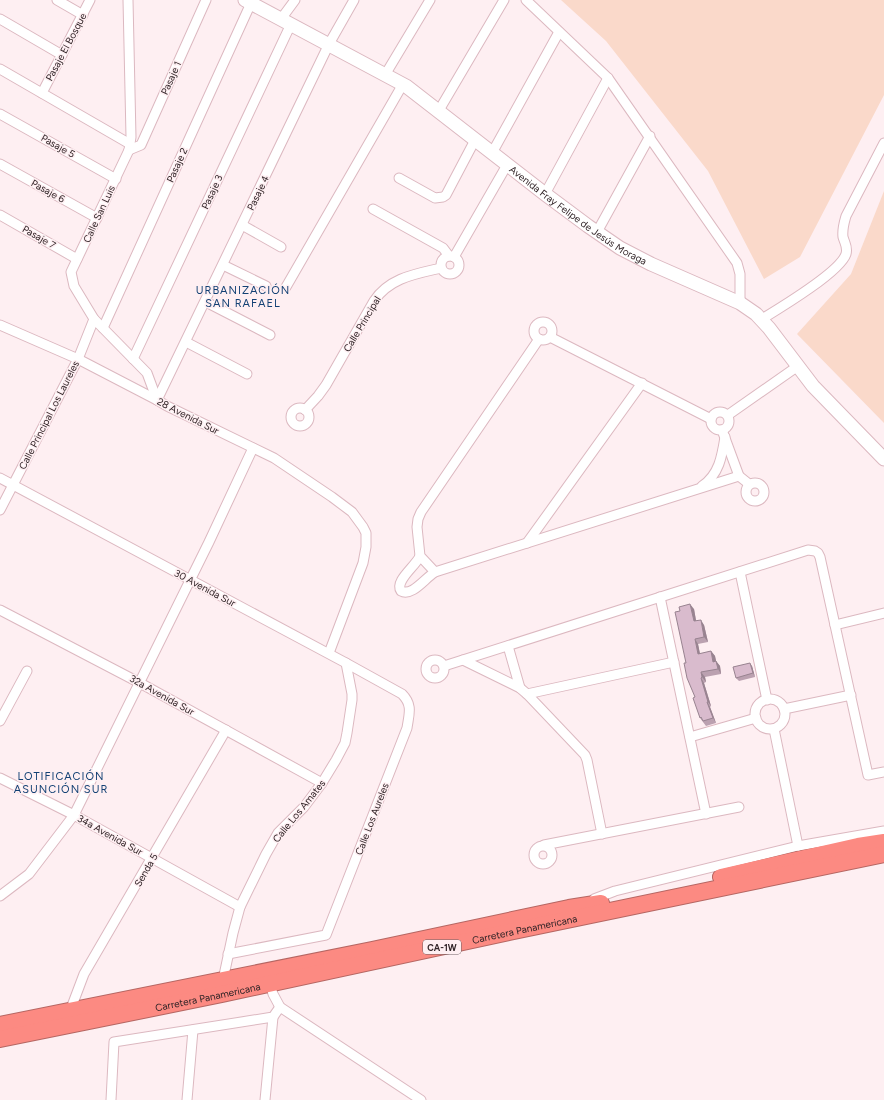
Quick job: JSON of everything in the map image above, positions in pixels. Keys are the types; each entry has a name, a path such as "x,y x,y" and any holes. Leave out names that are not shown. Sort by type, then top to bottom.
{"highway":[{"name":"Carretera Panamericana","path":"0,1025 610,901 858,846 884,842"},
{"name":"Carretera Panamericana","path":"0,1039 270,984 884,854"}],"street":[{"path":"57,0 83,15"},
{"name":"Pasaje El Bosque","path":"42,93 90,0"},
{"name":"Calle San Luis","path":"128,0 130,147 71,272 74,286 94,319 147,373 157,400"},
{"name":"Pasaje 1","path":"130,147 141,145 206,0"},
{"path":"286,21 295,0"},
{"name":"Pasaje 4","path":"157,400 206,302 329,44 354,0"},
{"path":"385,75 430,0"},
{"path":"438,112 504,0"},
{"path":"526,0 608,78 650,136 737,263 741,284 740,303"},
{"name":"Avenida Fray Felipe de Jesús Moraga","path":"248,1 403,84 545,194 597,232 633,255 740,303 756,314 762,319 798,366 831,405 884,459"},
{"name":"Pasaje 2","path":"103,328 248,1"},
{"path":"0,19 62,55"},
{"name":"Pasaje 3","path":"133,359 286,21"},
{"path":"492,153 559,32"},
{"path":"0,69 130,147"},
{"path":"545,194 608,78"},
{"path":"286,287 403,84"},
{"name":"Pasaje 5","path":"0,114 116,179"},
{"path":"597,232 650,136"},
{"path":"399,178 435,198 443,197 446,195 475,140"},
{"path":"762,319 825,277 843,260 848,248 843,236 843,227 846,216 884,143"},
{"name":"Pasaje 6","path":"0,164 97,218"},
{"path":"452,256 507,165"},
{"path":"373,209 443,248 452,256 458,262 459,265 457,271 448,275 443,272 441,268 442,260 446,256 452,256"},
{"name":"Pasaje 7","path":"0,215 77,259"},
{"path":"242,225 281,247"},
{"path":"223,265 266,286"},
{"name":"Calle Principal","path":"305,410 321,392 374,301 384,289 401,278 441,268"},
{"path":"206,302 270,335"},
{"name":"Calle Principal Los Laureles","path":"0,510 78,359 94,319"},
{"path":"542,321 548,323 552,328 550,337 545,340 539,339 534,335 534,329 537,324 542,321"},
{"name":"28 Avenida Sur","path":"0,325 78,359 167,406 274,458 352,512 366,533 366,547 363,563 329,653"},
{"path":"550,337 711,419"},
{"path":"539,339 421,512 417,527 420,556 416,564 400,581 399,586 403,593 414,589 428,576 435,572 739,476"},
{"path":"186,342 247,374"},
{"path":"728,415 798,366"},
{"path":"527,543 642,383"},
{"path":"697,490 708,482 718,468 723,434 730,421 728,415 720,411 714,413 711,419 712,425 723,434 739,476 750,484"},
{"path":"0,896 29,874 74,815 191,580 253,448"},
{"name":"30 Avenida Sur","path":"0,478 329,653 402,694 409,701"},
{"path":"444,666 808,550 815,551 820,557 868,775 884,772"},
{"path":"420,556 435,572"},
{"path":"740,572 767,700"},
{"path":"660,597 706,814"},
{"name":"32a Avenida Sur","path":"0,610 140,683 322,783"},
{"path":"835,625 884,613"},
{"path":"508,646 523,691"},
{"path":"463,660 523,691 585,755 602,834"},
{"path":"523,691 674,662"},
{"name":"Calle Los Amates","path":"222,980 240,907 266,854 278,833 304,807 322,783 345,743 352,694 346,663"},
{"path":"0,721 27,671"},
{"path":"784,709 851,695"},
{"name":"Calle Los Aureles","path":"228,954 326,935 407,728 409,701"},
{"path":"763,701 776,701 784,709 785,717 783,722 780,726 774,729 766,729 761,726 756,718 757,708 763,701"},
{"path":"690,737 756,718"},
{"path":"774,729 798,846"},
{"name":"Senda 5","path":"70,1011 84,974 226,730"},
{"name":"34a Avenida Sur","path":"0,778 74,815 240,907"},
{"path":"544,845 739,807"},
{"path":"570,908 615,892 798,846 884,831"},
{"path":"270,984 273,994 280,1007 421,1100"},
{"path":"265,1100 274,1017 280,1007"},
{"path":"111,1100 114,1042 274,1017"},
{"path":"187,1100 192,1030"}],"shaded area":[{"path":"561,0 884,0 884,95 800,257 764,279 708,171 606,41"},
{"path":"884,191 884,423 797,334 851,274"}],"building":[{"path":"690,604 694,621 701,620 704,637 695,639 698,654 711,651 713,662 716,661 718,669 701,672 707,702 713,718 703,721 701,717 700,718 693,698 695,697 687,678 684,663 686,663 675,612 680,611 679,607"},
{"path":"750,663 753,673 736,678 733,667"}],"district":[{"name":"URBANIZACIÓN SAN RAFAEL","path":"243,296"},
{"name":"LOTIFICACIÓN ASUNCIÓN SUR","path":"61,782"}]}
